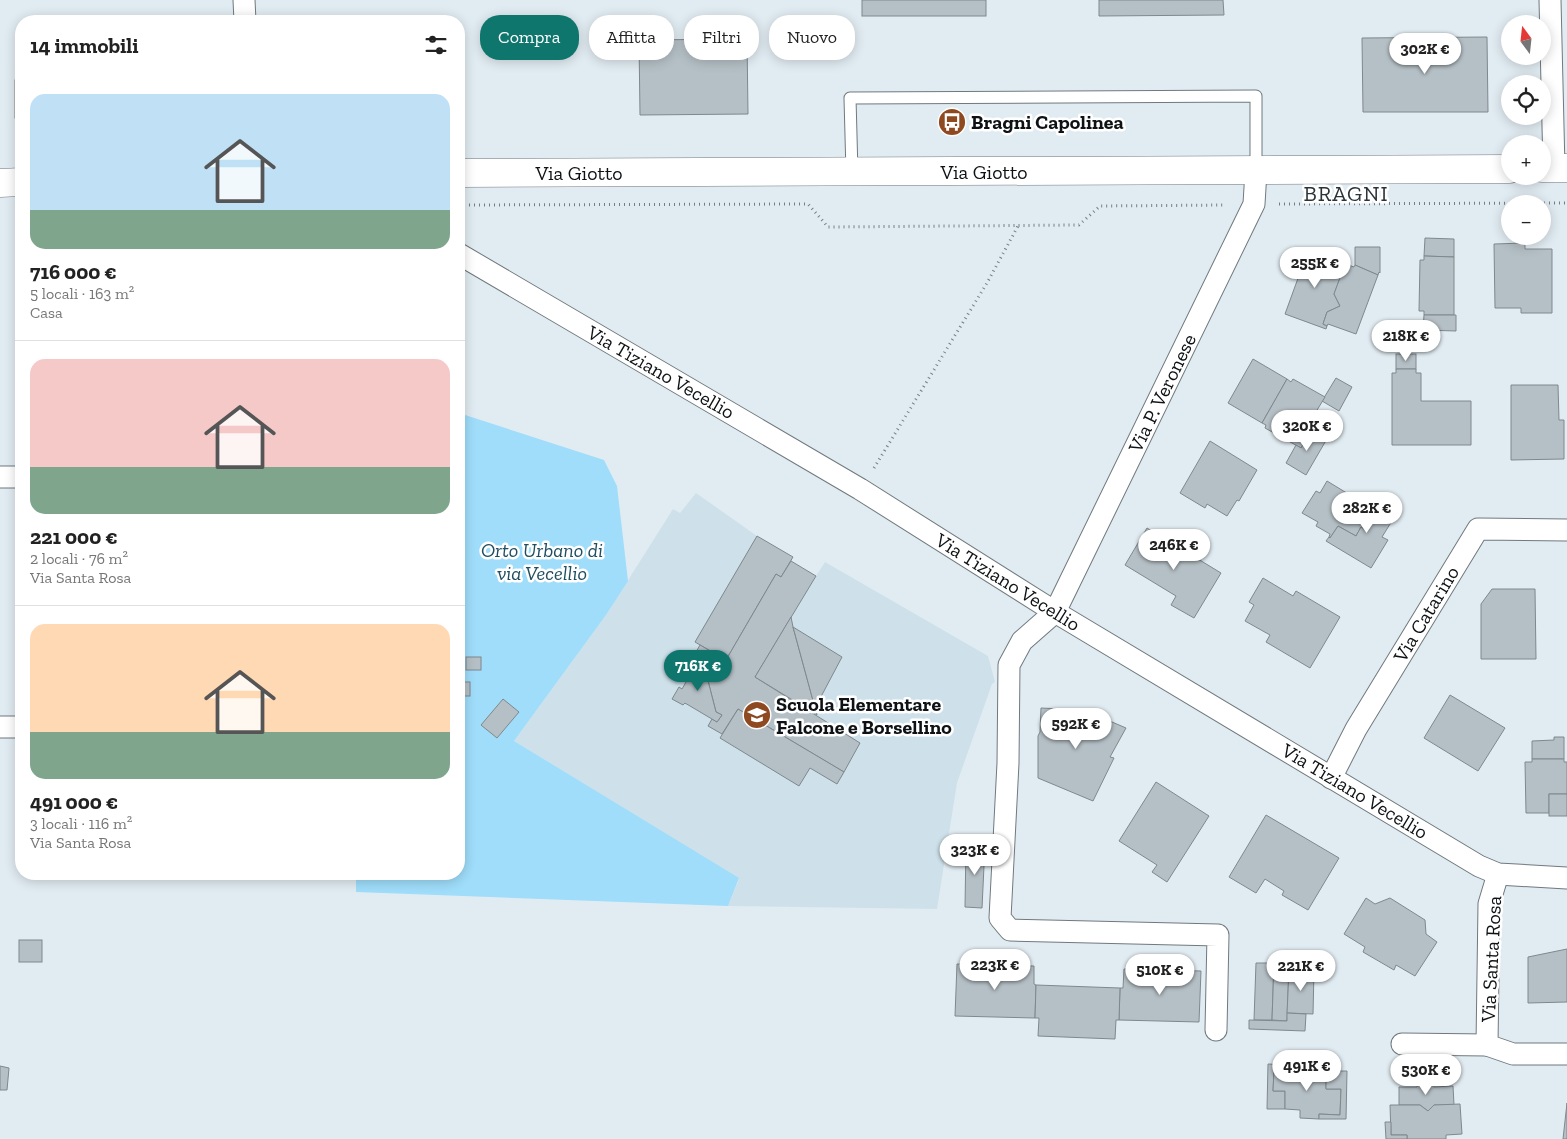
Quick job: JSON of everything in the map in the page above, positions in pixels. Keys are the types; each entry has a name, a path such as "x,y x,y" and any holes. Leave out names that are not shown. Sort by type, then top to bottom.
{"street":[{"path":"244,0 245,15"},
{"path":"1550,0 1555,168"},
{"name":"Via Giotto","path":"465,173 1501,169"},
{"name":"Via P. Veronese","path":"1055,612 1254,204 1256,170"},
{"path":"0,183 15,182"},
{"name":"Via Tiziano Vecellio","path":"465,258 860,489 1055,612 1479,866 1498,874 1567,878"},
{"path":"0,477 15,477"},
{"name":"Via Catarino","path":"1331,778 1356,729 1478,529 1567,530"},
{"path":"1055,612 1022,641 1009,665 1008,763 1000,918 1010,930 1218,935 1216,1030"},
{"path":"0,727 15,727"},
{"name":"Via Santa Rosa","path":"1487,1045 1489,904 1498,874"},
{"name":"Via Santa Rosa","path":"1402,1044 1487,1045 1513,1054 1567,1054"}],"lane":[{"path":"852,173 850,98 1256,96 1256,170"}],"path":[{"path":"1278,204 1567,203"},
{"path":"465,205 808,204 828,227 1079,225 1100,206 1230,204"},
{"path":"873,469 987,283 1018,226"}],"shaded area":[{"name":"Scuola Elementare Falcone e Borsellino","path":"696,493 757,536 793,557 791,562 816,576 825,562 988,656 995,682 992,684 957,783 937,909 728,906 739,879 514,741 606,615 673,509 680,513"}],"green space":[{"name":"Orto Urbano di via Vecellio","path":"465,415 604,460 617,486 628,581 606,615 514,741 739,878 728,906 356,892 356,880 465,880"}],"building":[{"path":"862,0 986,0 986,16 862,16"},
{"path":"1099,0 1223,0 1224,15 1099,16"},
{"path":"1487,37 1488,112 1363,112 1362,38"},
{"path":"674,40 684,40 684,60 747,60 748,114 640,115 639,60 674,60"},
{"path":"1425,238 1454,239 1454,257 1424,256"},
{"path":"1494,244 1525,245 1525,249 1552,249 1552,313 1521,313 1521,308 1495,308"},
{"path":"1355,247 1380,247 1380,273 1378,275 1355,265"},
{"path":"1303,249 1345,265 1334,294 1340,306 1327,312 1323,324 1327,326 1326,329 1285,314 1301,270 1295,268"},
{"path":"1424,256 1454,257 1454,315 1424,315 1424,311 1419,311 1420,260 1424,260"},
{"path":"1345,264 1354,267 1355,265 1378,275 1356,334 1323,324 1327,312 1340,306 1334,294"},
{"path":"1424,315 1456,315 1456,331 1423,330"},
{"path":"1396,354 1416,354 1416,369 1396,369"},
{"path":"1253,359 1287,379 1262,423 1228,403"},
{"path":"1396,369 1416,369 1416,373 1421,373 1421,401 1471,401 1471,445 1392,445 1392,373 1396,373"},
{"path":"1336,378 1352,387 1339,411 1322,401"},
{"path":"1287,379 1291,382 1293,379 1325,397 1308,425 1313,428 1301,448 1265,428 1266,425 1262,423"},
{"path":"1511,385 1558,385 1559,420 1564,420 1564,459 1511,460"},
{"path":"1313,428 1328,437 1306,475 1286,463 1296,445 1301,448"},
{"path":"1210,441 1257,470 1239,501 1237,500 1227,516 1207,504 1205,508 1180,493"},
{"path":"1327,481 1350,495 1348,498 1368,510 1370,508 1376,512 1365,530 1361,527 1356,536 1338,526 1330,538 1330,534 1316,526 1318,522 1302,513 1316,491 1320,493"},
{"path":"1378,494 1400,508 1382,537 1388,540 1371,568 1326,541 1338,526 1356,536 1361,527 1365,530 1376,512 1370,508"},
{"path":"1147,528 1221,573 1194,618 1171,605 1176,596 1125,565"},
{"path":"757,536 793,557 781,577 776,574 726,660 695,642"},
{"path":"791,561 816,576 755,677 860,743 844,772 738,709 722,734 708,726 712,719 717,722 722,715 716,712 705,669 709,662 701,656 697,663 692,659 700,645 726,660 776,574 781,577"},
{"path":"1263,578 1293,596 1296,591 1340,617 1310,668 1266,642 1270,635 1245,621 1254,605 1249,602"},
{"path":"1492,589 1535,589 1536,659 1481,659 1481,604"},
{"path":"791,617 793,627 817,715 755,677"},
{"path":"793,627 842,657 815,708"},
{"path":"701,656 709,662 705,669 716,712 722,715 717,722 685,703 683,705 672,699 679,687 682,689"},
{"path":"466,657 481,657 481,670 466,670"},
{"path":"465,682 470,682 470,696 465,696"},
{"path":"1450,695 1505,728 1478,771 1424,738"},
{"path":"503,699 519,712 497,738 481,725"},
{"path":"1041,708 1084,710 1126,728 1110,757 1114,758 1093,801 1038,778 1038,736 1040,732"},
{"path":"738,709 844,772 837,784 810,768 799,786 720,738"},
{"path":"1554,737 1564,737 1564,759 1532,759 1532,741 1554,740"},
{"path":"1532,759 1564,759 1564,762 1567,762 1567,794 1549,794 1549,813 1526,813 1525,762 1532,762"},
{"path":"1156,782 1209,816 1167,882 1152,872 1157,865 1119,841"},
{"path":"1549,794 1567,794 1567,816 1549,816"},
{"path":"1266,815 1339,858 1308,910 1282,895 1284,891 1265,879 1256,893 1229,877"},
{"path":"966,845 985,845 982,908 965,907"},
{"path":"1366,898 1375,904 1390,898 1425,920 1426,934 1437,942 1415,976 1396,965 1394,970 1363,952 1365,947 1344,934"},
{"path":"19,940 42,940 42,962 19,962"},
{"path":"1567,949 1567,1002 1528,1003 1528,957"},
{"path":"1295,956 1304,956 1304,965 1295,965"},
{"path":"1256,963 1274,963 1272,1020 1254,1020"},
{"path":"1274,963 1289,963 1287,1021 1272,1020"},
{"path":"957,964 1034,966 1034,984 1036,985 1035,1018 955,1016"},
{"path":"1124,969 1201,971 1199,1022 1119,1020 1120,988 1123,988"},
{"path":"1289,971 1314,971 1313,1014 1287,1013"},
{"path":"1036,985 1120,988 1119,1020 1116,1020 1115,1039 1038,1036 1039,1018 1035,1018"},
{"path":"1287,1013 1306,1014 1305,1031 1249,1029 1249,1020 1287,1021"},
{"path":"1268,1064 1288,1065 1288,1070 1274,1070 1273,1091 1285,1091 1285,1109 1267,1109"},
{"path":"1288,1065 1303,1065 1303,1071 1326,1071 1326,1089 1341,1089 1340,1115 1319,1114 1319,1119 1300,1118 1300,1110 1285,1109 1285,1091 1273,1091 1274,1070 1288,1070"},
{"path":"0,1066 9,1068 7,1090 0,1090"},
{"path":"1326,1071 1347,1071 1346,1119 1319,1119 1319,1114 1340,1115 1341,1089 1326,1089"},
{"path":"1434,1082 1434,1087 1453,1086 1454,1105 1434,1105 1428,1111 1420,1105 1399,1105 1399,1087 1417,1087 1417,1083"},
{"path":"1567,1103 1567,1139 1563,1139"},
{"path":"1460,1104 1462,1134 1446,1135 1446,1139 1407,1139 1407,1135 1391,1135 1390,1105 1420,1105 1428,1111 1434,1105"},
{"path":"1385,1122 1391,1122 1391,1135 1407,1135 1407,1139 1386,1139"}],"place":[{"name":"Bragni Capolinea","path":"952,122"},
{"name":"Scuola Elementare Falcone e Borsellino","path":"757,715"}],"district":[{"name":"BRAGNI","path":"1346,193"}]}
